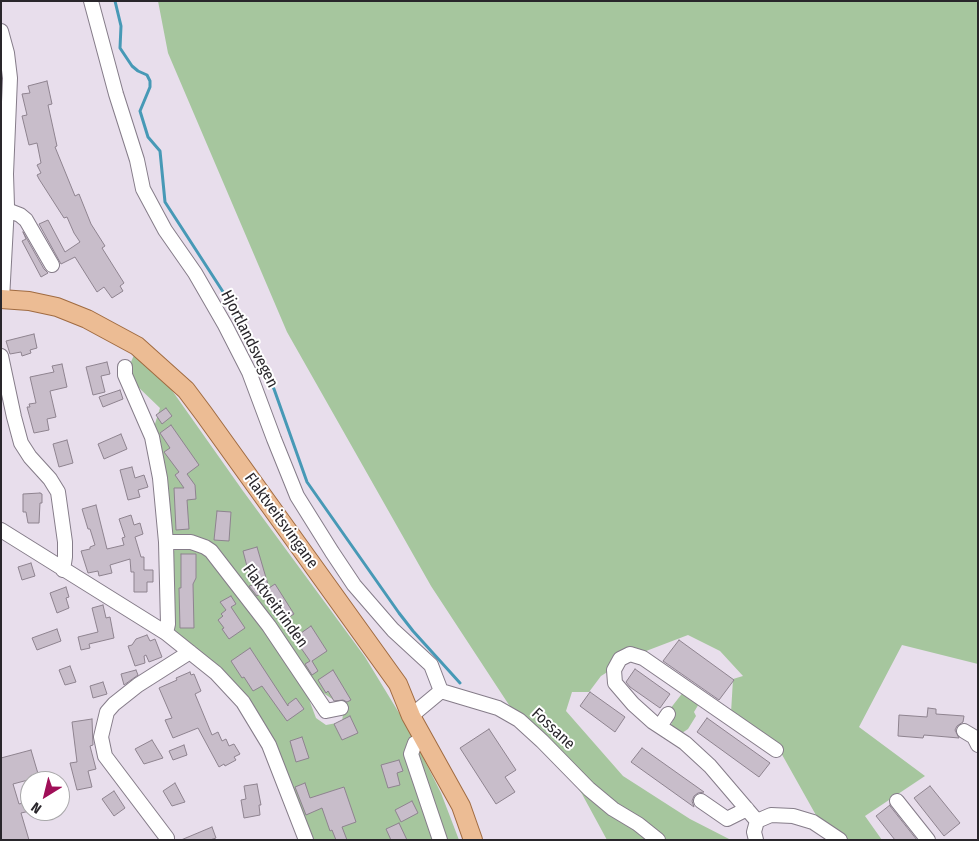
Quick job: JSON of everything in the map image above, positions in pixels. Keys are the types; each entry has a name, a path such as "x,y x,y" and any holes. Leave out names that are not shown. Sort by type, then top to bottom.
{"main road":[{"name":"Flaktveitsvingane","path":"2,299 29,301 57,308 87,319 137,346 186,390 398,684 411,716 461,806 473,840"}],"street":[{"name":"Hjortlandsvegen","path":"91,1 143,189 165,230 194,273 225,325 249,372 297,496 354,585 393,630 431,665 441,691"},
{"path":"1,31 10,78 4,155 7,210 2,299"},
{"path":"7,210 20,215 26,220 52,265"},
{"path":"1,356 21,443 58,492 65,542 64,570"},
{"path":"125,367 125,375 148,424 160,478 166,542 168,624 166,633"},
{"path":"1,530 166,633 216,673 243,702 269,745 306,840"},
{"name":"Flaktveitrinden","path":"166,542 191,542 211,551 270,626 326,710 341,708"},
{"path":"167,838 105,756 101,737 107,712 114,704 138,685 190,652"},
{"path":"758,822 710,766 685,743 633,704 615,683 614,670 620,659 630,654 643,658 776,750"},
{"path":"411,716 441,691"},
{"name":"Fossane","path":"441,691 498,708 519,720 589,789 613,809 638,824 658,840"},
{"path":"660,726 668,714"},
{"path":"964,731 974,737 978,744"},
{"path":"415,743 411,754 440,840"},
{"path":"701,801 727,819 747,809"},
{"path":"897,801 928,840"},
{"path":"756,840 754,832 758,822 771,815 793,816 813,822 840,840"}],"green space":[{"path":"158,1 978,1 978,664 902,645 859,727 925,776 865,816 882,840 837,840 826,833 780,751 731,713 733,679 743,676 720,651 688,635 633,656 601,676 589,692 572,692 566,711 623,776 690,819 731,840 607,840 582,794 552,749 509,705 431,586 287,332 168,53"},
{"path":"134,355 171,389 365,657 410,731 441,793 459,840 314,840 270,732 250,702 174,631 171,552 184,545 205,549 301,678 316,718 326,725 342,722 344,707 313,686 215,549 184,537 172,535 154,427 160,408 135,384 128,369"},
{"path":"684,691 700,702 694,712 696,716 688,729 682,733 671,725 675,715 670,709"}],"building":[{"path":"47,81 52,104 48,105 57,146 55,147 75,196 79,194 91,224 105,246 102,248 124,283 120,286 123,291 112,298 104,287 97,292 75,257 61,264 39,224 48,220 65,252 80,242 67,217 64,218 37,175 41,173 37,165 41,163 37,143 29,145 22,116 27,115 22,94 30,93 28,86"},
{"path":"23,232 48,273 41,277 22,241 26,239"},
{"path":"34,334 37,348 30,350 31,353 22,356 21,352 10,354 6,341"},
{"path":"107,362 110,374 101,376 105,392 93,395 86,367"},
{"path":"62,364 67,387 50,391 56,417 47,419 49,430 34,433 27,407 30,407 29,404 36,403 30,377 54,372 52,366"},
{"path":"120,390 123,399 103,407 99,397"},
{"path":"166,408 172,416 162,424 156,415"},
{"path":"171,425 199,465 187,474 195,485 196,499 187,500 189,529 176,530 174,488 184,488 175,475 179,472 164,452 170,448 160,433"},
{"path":"121,434 127,449 104,459 98,444"},
{"path":"67,440 73,463 59,467 53,444"},
{"path":"132,467 135,478 144,475 148,487 138,490 140,497 128,500 120,470"},
{"path":"23,494 42,494 42,503 40,503 39,523 28,523 26,512 23,512"},
{"path":"96,505 107,549 124,545 122,538 125,537 119,519 131,515 134,525 140,523 143,534 135,537 141,557 144,557 144,570 153,570 153,582 147,582 147,592 134,592 134,572 131,572 130,559 110,565 112,573 99,576 98,571 88,573 81,551 90,549 90,547 95,545 82,509"},
{"path":"217,511 231,512 229,541 214,540"},
{"path":"257,547 269,588 275,584 294,614 283,621 276,610 276,617 261,593 257,596 249,586 253,585 243,551"},
{"path":"181,554 196,554 196,578 193,584 194,628 180,628 179,588 181,588"},
{"path":"31,563 35,576 22,580 18,567"},
{"path":"66,587 69,597 66,598 69,608 57,613 50,593"},
{"path":"231,596 236,604 231,607 245,628 229,639 218,620 226,610 220,602"},
{"path":"103,605 106,618 110,617 114,638 89,644 90,648 81,650 78,637 98,632 92,608"},
{"path":"311,626 327,651 312,661 318,671 312,675 305,664 310,661 294,638"},
{"path":"57,629 61,641 37,650 32,638"},
{"path":"147,635 150,641 155,639 162,657 149,662 146,655 144,656 145,663 135,666 128,646 132,645 136,639"},
{"path":"679,640 734,680 719,700 663,661"},
{"path":"250,648 288,706 296,698 304,709 287,721 262,686 253,691 231,661"},
{"path":"70,666 76,682 65,685 59,670"},
{"path":"635,669 670,694 660,708 630,687 626,682"},
{"path":"136,670 138,675 124,685 121,674"},
{"path":"333,670 351,700 347,702 343,700 334,701 328,691 326,693 318,680"},
{"path":"190,672 191,675 194,674 201,691 195,694 212,735 218,732 222,741 226,739 229,746 234,744 240,754 234,757 236,760 225,766 224,764 219,767 198,728 173,738 165,720 172,718 159,688"},
{"path":"103,682 107,694 93,698 90,686"},
{"path":"590,692 625,717 615,732 580,706"},
{"path":"928,708 936,709 936,714 964,716 963,722 955,730 959,738 924,735 923,738 898,736 899,715 927,717"},
{"path":"350,716 358,733 342,740 334,724"},
{"path":"707,718 770,763 759,777 697,732"},
{"path":"92,719 93,745 90,746 96,769 88,771 92,787 77,790 70,763 77,762 72,722"},
{"path":"489,729 516,770 505,777 515,792 496,804 460,748"},
{"path":"302,737 309,758 296,762 290,741"},
{"path":"152,740 163,758 144,764 135,749"},
{"path":"184,745 187,755 173,760 169,751"},
{"path":"642,748 704,792 694,796 692,801 694,807 631,762"},
{"path":"31,750 37,771 20,771 20,782 13,784 20,804 20,821 23,821 29,840 1,840 1,758"},
{"path":"399,760 403,771 397,773 400,785 388,788 381,765"},
{"path":"175,783 185,802 172,806 163,791"},
{"path":"305,783 310,798 344,787 356,822 342,827 347,840 336,840 332,830 330,831 322,808 306,815 295,787"},
{"path":"257,784 261,805 259,805 260,815 244,818 241,800 246,799 244,786"},
{"path":"930,786 960,823 944,836 914,798"},
{"path":"114,791 125,808 114,816 102,799"},
{"path":"412,801 418,813 401,822 395,810"},
{"path":"890,805 917,840 895,840 876,816"},
{"path":"399,823 407,840 391,840 386,829"},
{"path":"212,827 216,838 210,840 181,840"}],"waterway":[{"path":"115,1 121,26 120,48 132,66 147,75 150,81 150,87 140,111 148,137 160,151 165,202 227,298 245,340 274,389 307,482 399,613 460,683"}]}
